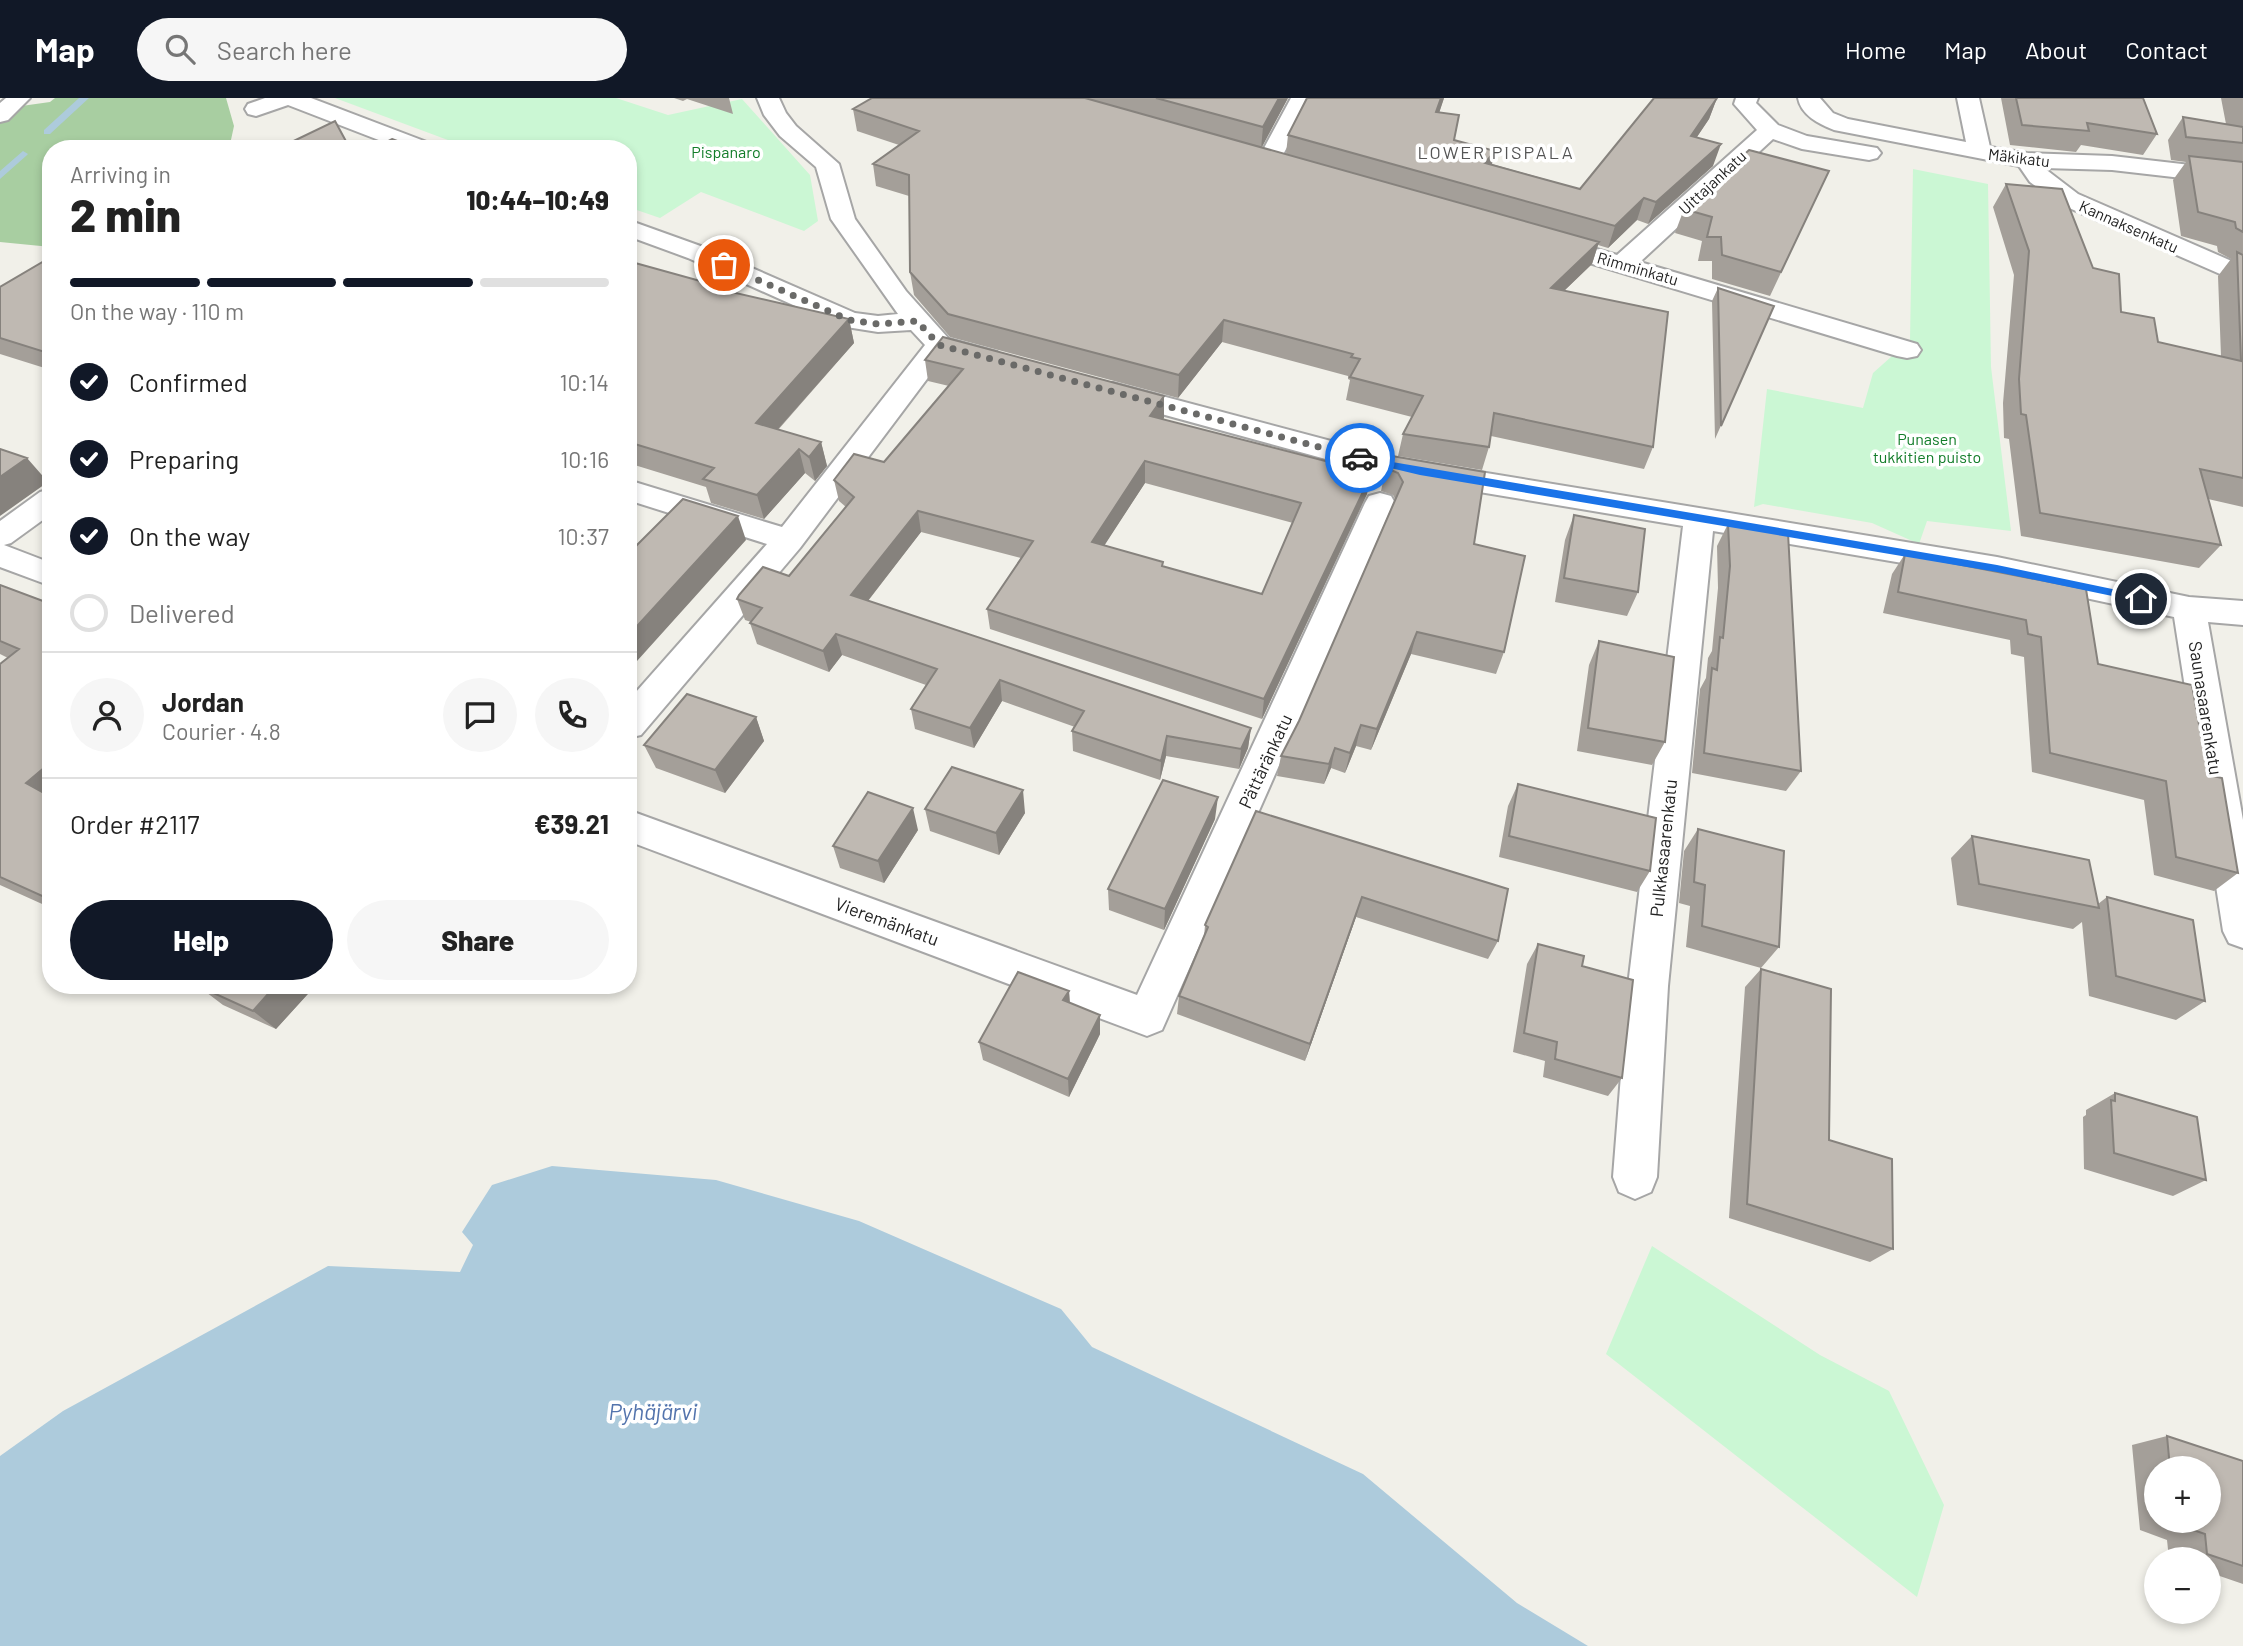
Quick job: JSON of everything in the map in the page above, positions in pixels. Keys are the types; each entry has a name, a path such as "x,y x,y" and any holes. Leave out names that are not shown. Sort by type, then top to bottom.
{"street":[{"path":"0,115 19,98"},
{"path":"256,109 285,98"},
{"path":"291,98 401,140"},
{"path":"768,98 775,115 788,131 827,164 843,219 897,297 939,345 1020,367"},
{"path":"1269,161 1302,98"},
{"path":"1747,98 1745,104 1760,124 1802,142 1873,153 1884,151 1903,138"},
{"name":"Mäkikatu","path":"1809,98 1810,104 1825,118 1842,125 1903,138 2027,160 2112,163 2243,178"},
{"path":"1968,98 1979,152"},
{"name":"Uittajankatu","path":"1624,263 1770,130"},
{"path":"1242,154 1296,169"},
{"name":"Kannaksenkatu","path":"2027,160 2038,177 2069,199 2243,276"},
{"path":"637,231 849,320 878,324 917,321"},
{"name":"Rimminkatu","path":"1519,234 1624,263 1907,350"},
{"path":"637,715 789,540 939,345"},
{"path":"1087,385 1395,468 1997,568 2189,609 2243,613"},
{"path":"637,493 789,540"},
{"name":"Pättäränkatu","path":"1147,1017 1261,735 1380,503"},
{"path":"0,536 42,506"},
{"name":"Pulkkasaarenkatu","path":"1634,1177 1648,986 1699,520"},
{"path":"0,555 42,571"},
{"name":"Saunasaarenkatu","path":"2189,609 2243,931"},
{"name":"Vieremänkatu","path":"637,828 1147,1017"}],"green space":[{"path":"55,98 226,98 234,126 231,140 42,140 42,246 0,242 0,109 50,102"},
{"name":"Pispanaro","path":"335,98 616,98 668,115 742,99 810,175 818,221 804,231 701,192 660,218 637,210 637,140 448,140"},
{"name":"Punasen tukkitien puisto","path":"1913,169 1988,184 1991,367 2011,531 1927,521 1919,544 1872,523 1763,504 1754,507 1767,389 1863,408 1873,373 1910,340"},
{"path":"1652,1246 1820,1355 1889,1391 1944,1505 1917,1597 1606,1354"}],"water":[{"name":"Pyhäjärvi","path":"552,1166 716,1180 859,1221 1061,1309 1092,1347 1363,1474 1517,1603 1588,1646 0,1646 0,1456 63,1411 328,1266 460,1272 473,1245 462,1232 492,1185"}],"building":[{"path":"872,98 1085,98 1599,242 1551,288 1668,312 1653,447 1494,413 1489,447 1403,434 1423,396 1350,377 1360,359 1351,357 1353,354 1224,320 1179,375 948,314 910,272 909,175 873,164 919,131 853,109"},
{"path":"1156,98 1279,98 1263,127"},
{"path":"1307,98 1441,98 1436,112 1459,115 1454,140 1495,151 1485,163 1580,189 1654,98 1717,98 1691,136 1721,144 1656,202 1644,198 1615,226 1288,135"},
{"path":"2016,98 2143,98 2157,134 2087,123 2089,131 2022,125"},
{"path":"2183,117 2243,127 2243,143 2186,137"},
{"path":"335,121 345,140 296,140"},
{"path":"1749,150 1829,171 1781,272 1722,255 1721,237 1707,237 1712,217 1684,209"},
{"path":"2189,156 2243,162 2243,232 2236,228 2235,222 2198,212"},
{"path":"2006,184 2062,189 2093,268 2119,274 2121,312 2154,318 2158,342 2241,361 2237,252 2243,255 2243,478 2200,469 2221,545 2040,513 2026,415 2021,414 2019,379 2029,251"},
{"path":"42,262 42,351 0,338 0,287"},
{"path":"637,263 722,287 718,289 849,319 756,423 821,442 809,457 799,449 757,495 703,479 714,468 637,445"},
{"path":"1718,288 1774,306 1721,426"},
{"path":"943,337 1164,396 1150,416 1372,473 1264,699 987,609 1033,541 918,511 851,595 1251,728 1241,749 1167,736 1161,761 1072,731 1084,711 1000,680 970,728 911,709 937,669 836,634 823,651 750,623 762,608 737,599 739,595 763,567 789,576 854,497 834,480 854,454 884,462 963,369 925,360","holes":["1145,461 1301,503 1262,594 1162,566 1163,562 1092,542"]},
{"path":"0,449 27,458 0,477"},
{"path":"1392,456 1485,472 1474,544 1525,556 1504,652 1417,632 1377,729 1361,725 1350,753 1335,748 1329,764 1281,756 1299,721 1403,482 1398,473 1386,468"},
{"path":"683,499 738,516 637,626 637,545"},
{"path":"1574,515 1645,529 1638,592 1564,578"},
{"path":"1728,524 1788,533 1801,771 1704,753 1712,668 1717,670 1720,637 1723,638 1730,566"},
{"path":"1905,554 2086,589 2098,664 2192,685 2208,775 2222,778 2238,873 2176,857 2166,781 2050,753 2041,637 2028,634 2026,620 1898,592"},
{"path":"0,585 42,601 42,770 26,783 42,792 42,896 0,877 0,664 19,649 0,641"},
{"path":"1599,641 1674,657 1665,742 1588,728"},
{"path":"687,694 756,717 715,770 644,745"},
{"path":"952,767 1023,790 996,833 925,809"},
{"path":"1163,780 1218,797 1165,909 1108,889"},
{"path":"1518,784 1656,818 1650,871 1509,836"},
{"path":"868,792 913,808 878,861 833,846"},
{"path":"1256,811 1508,889 1498,941 1362,897 1310,1044 1179,996 1208,927 1205,925"},
{"path":"1698,829 1784,851 1779,947 1702,926 1705,885 1694,882"},
{"path":"1972,836 2089,860 2099,908 1979,884"},
{"path":"2107,897 2193,920 2205,1001 2116,976"},
{"path":"1538,944 1584,956 1582,966 1633,980 1622,1078 1555,1059 1557,1042 1524,1033"},
{"path":"1761,969 1831,989 1829,1140 1892,1159 1893,1249 1747,1204"},
{"path":"1018,972 1069,991 1063,1000 1100,1015 1068,1079 979,1042"},
{"path":"216,994 268,994 253,1011"},
{"path":"2115,1093 2197,1117 2206,1180 2114,1153 2111,1100 2115,1101"},
{"path":"2167,1436 2243,1461 2243,1566 2221,1559 2221,1547 2206,1547 2205,1534 2202,1533 2221,1533 2221,1456 2169,1456"}],"waterway":[{"path":"47,132 84,98"},
{"path":"0,176 23,154"}],"way so far":[{"path":"724,265 849,320 878,324 917,321 939,345 1360,458"}],"district":[{"name":"LOWER PISPALA","path":"1496,152"}],"route":[{"path":"1360,458 1395,468 1997,568 2141,599"}]}
